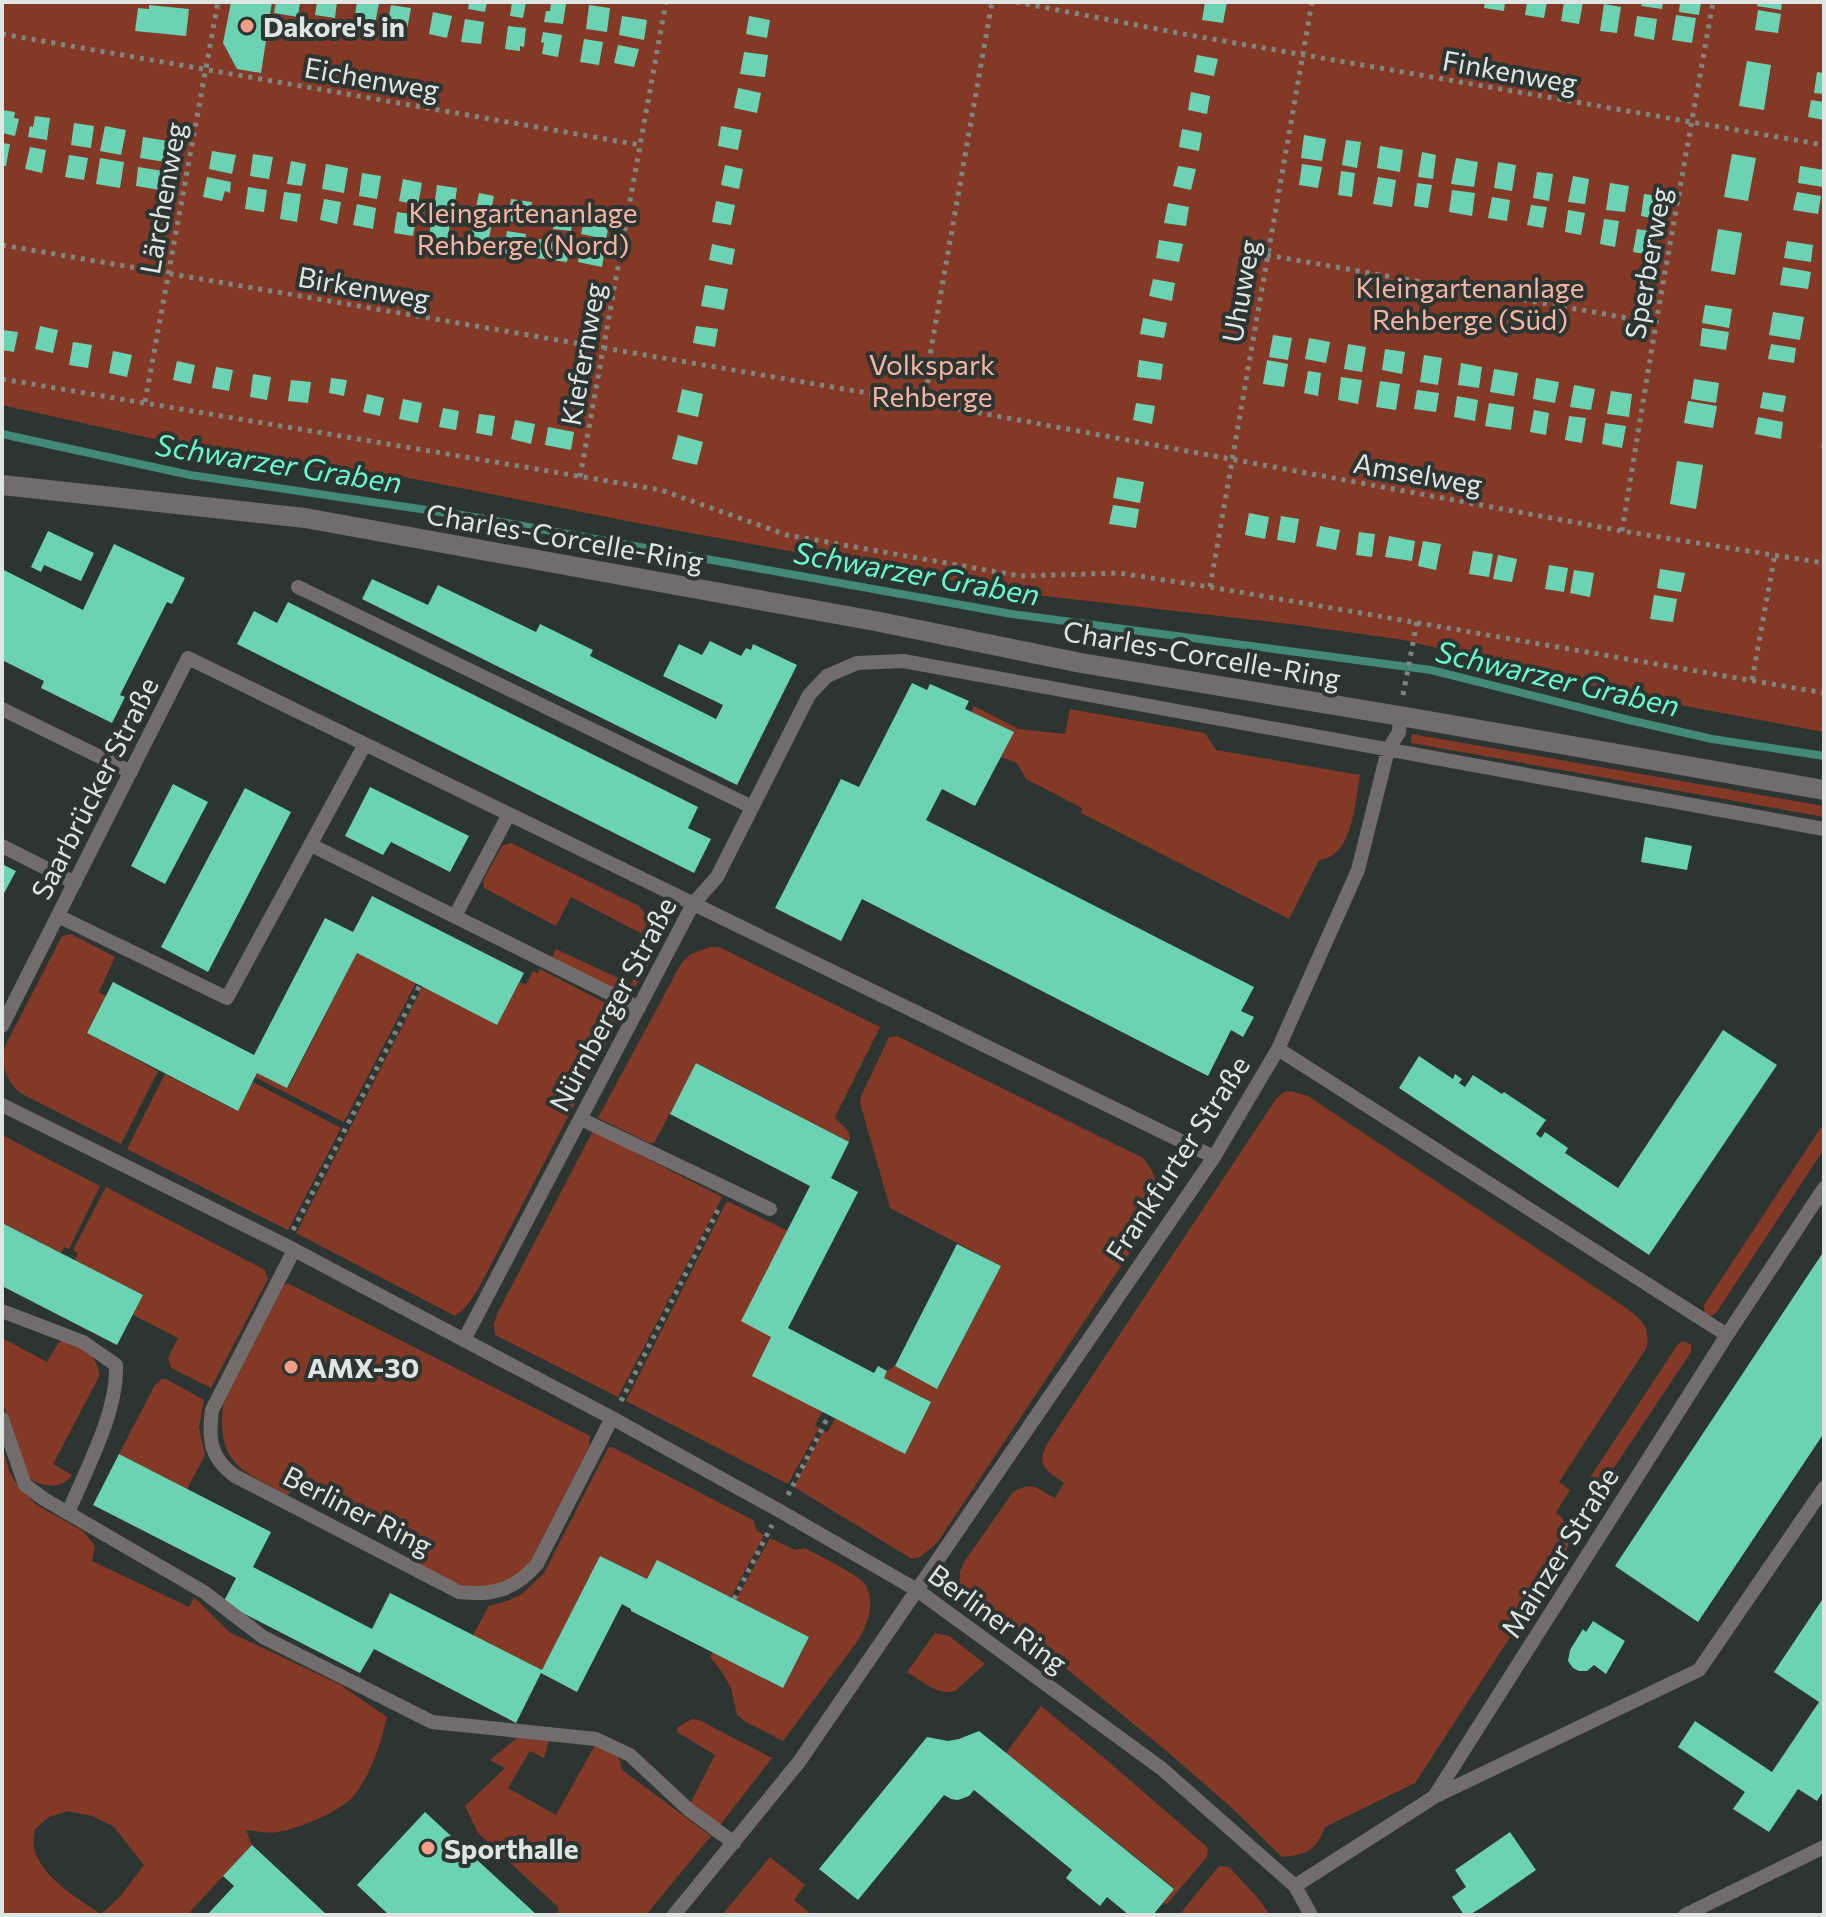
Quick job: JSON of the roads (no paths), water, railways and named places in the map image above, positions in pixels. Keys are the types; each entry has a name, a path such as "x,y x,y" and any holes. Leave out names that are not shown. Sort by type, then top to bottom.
{"street":[{"name":"Charles-Corcelle-Ring","path":"2,485 305,518 875,621 1081,663 1824,790"}],"lane":[{"path":"298,587 752,807"},
{"name":"Saarbrücker Straße","path":"2,1026 188,658 365,744"},
{"name":"Nürnberger Straße","path":"464,1340 693,904 717,877 809,695 827,676 857,663 903,661 1388,750"},
{"path":"2,709 131,772"},
{"name":"Frankfurter Straße","path":"674,1915 799,1762 1214,1157 1278,1049 1358,870 1388,750 1399,732 1400,716"},
{"path":"58,916 227,998 365,744 1214,1157"},
{"path":"1388,750 1824,829"},
{"path":"455,916 509,814"},
{"path":"311,845 639,1008"},
{"path":"2,846 75,883"},
{"path":"1278,1049 1727,1335"},
{"name":"Berliner Ring","path":"2,1105 289,1247 612,1418 917,1590 1161,1768 1295,1886 1311,1915"},
{"path":"581,1119 770,1209"},
{"name":"Mainzer Straße","path":"1434,1797 1727,1335 1824,1188"},
{"name":"Berliner Ring","path":"289,1247 212,1410 211,1445 225,1469 235,1476 459,1592 478,1595 513,1586 526,1578 537,1564 612,1418"},
{"path":"2,1311 83,1342 116,1365 112,1408 68,1513"},
{"path":"2,1419 25,1485 204,1592 263,1637 432,1722 596,1739 630,1755 688,1809 734,1843"},
{"name":"Mainzer Straße","path":"1295,1886 1434,1797 1699,1670 1824,1488"},
{"path":"1685,1915 1824,1847"}],"waterway":[{"name":"Schwarzer Graben","path":"2,434 190,475 468,516 1012,614 1431,670 1712,739 1824,756"}],"place":[{"name":"Dakore's in","path":"247,26"},
{"name":"AMX-30","path":"291,1367"},
{"name":"Sporthalle","path":"428,1848"}],"park label":[{"name":"Kleingartenanlage Rehberge (Nord)","path":"523,228"},
{"name":"Kleingartenanlage Rehberge (Süd)","path":"1470,303"},
{"name":"Volkspark Rehberge","path":"932,380"}]}
